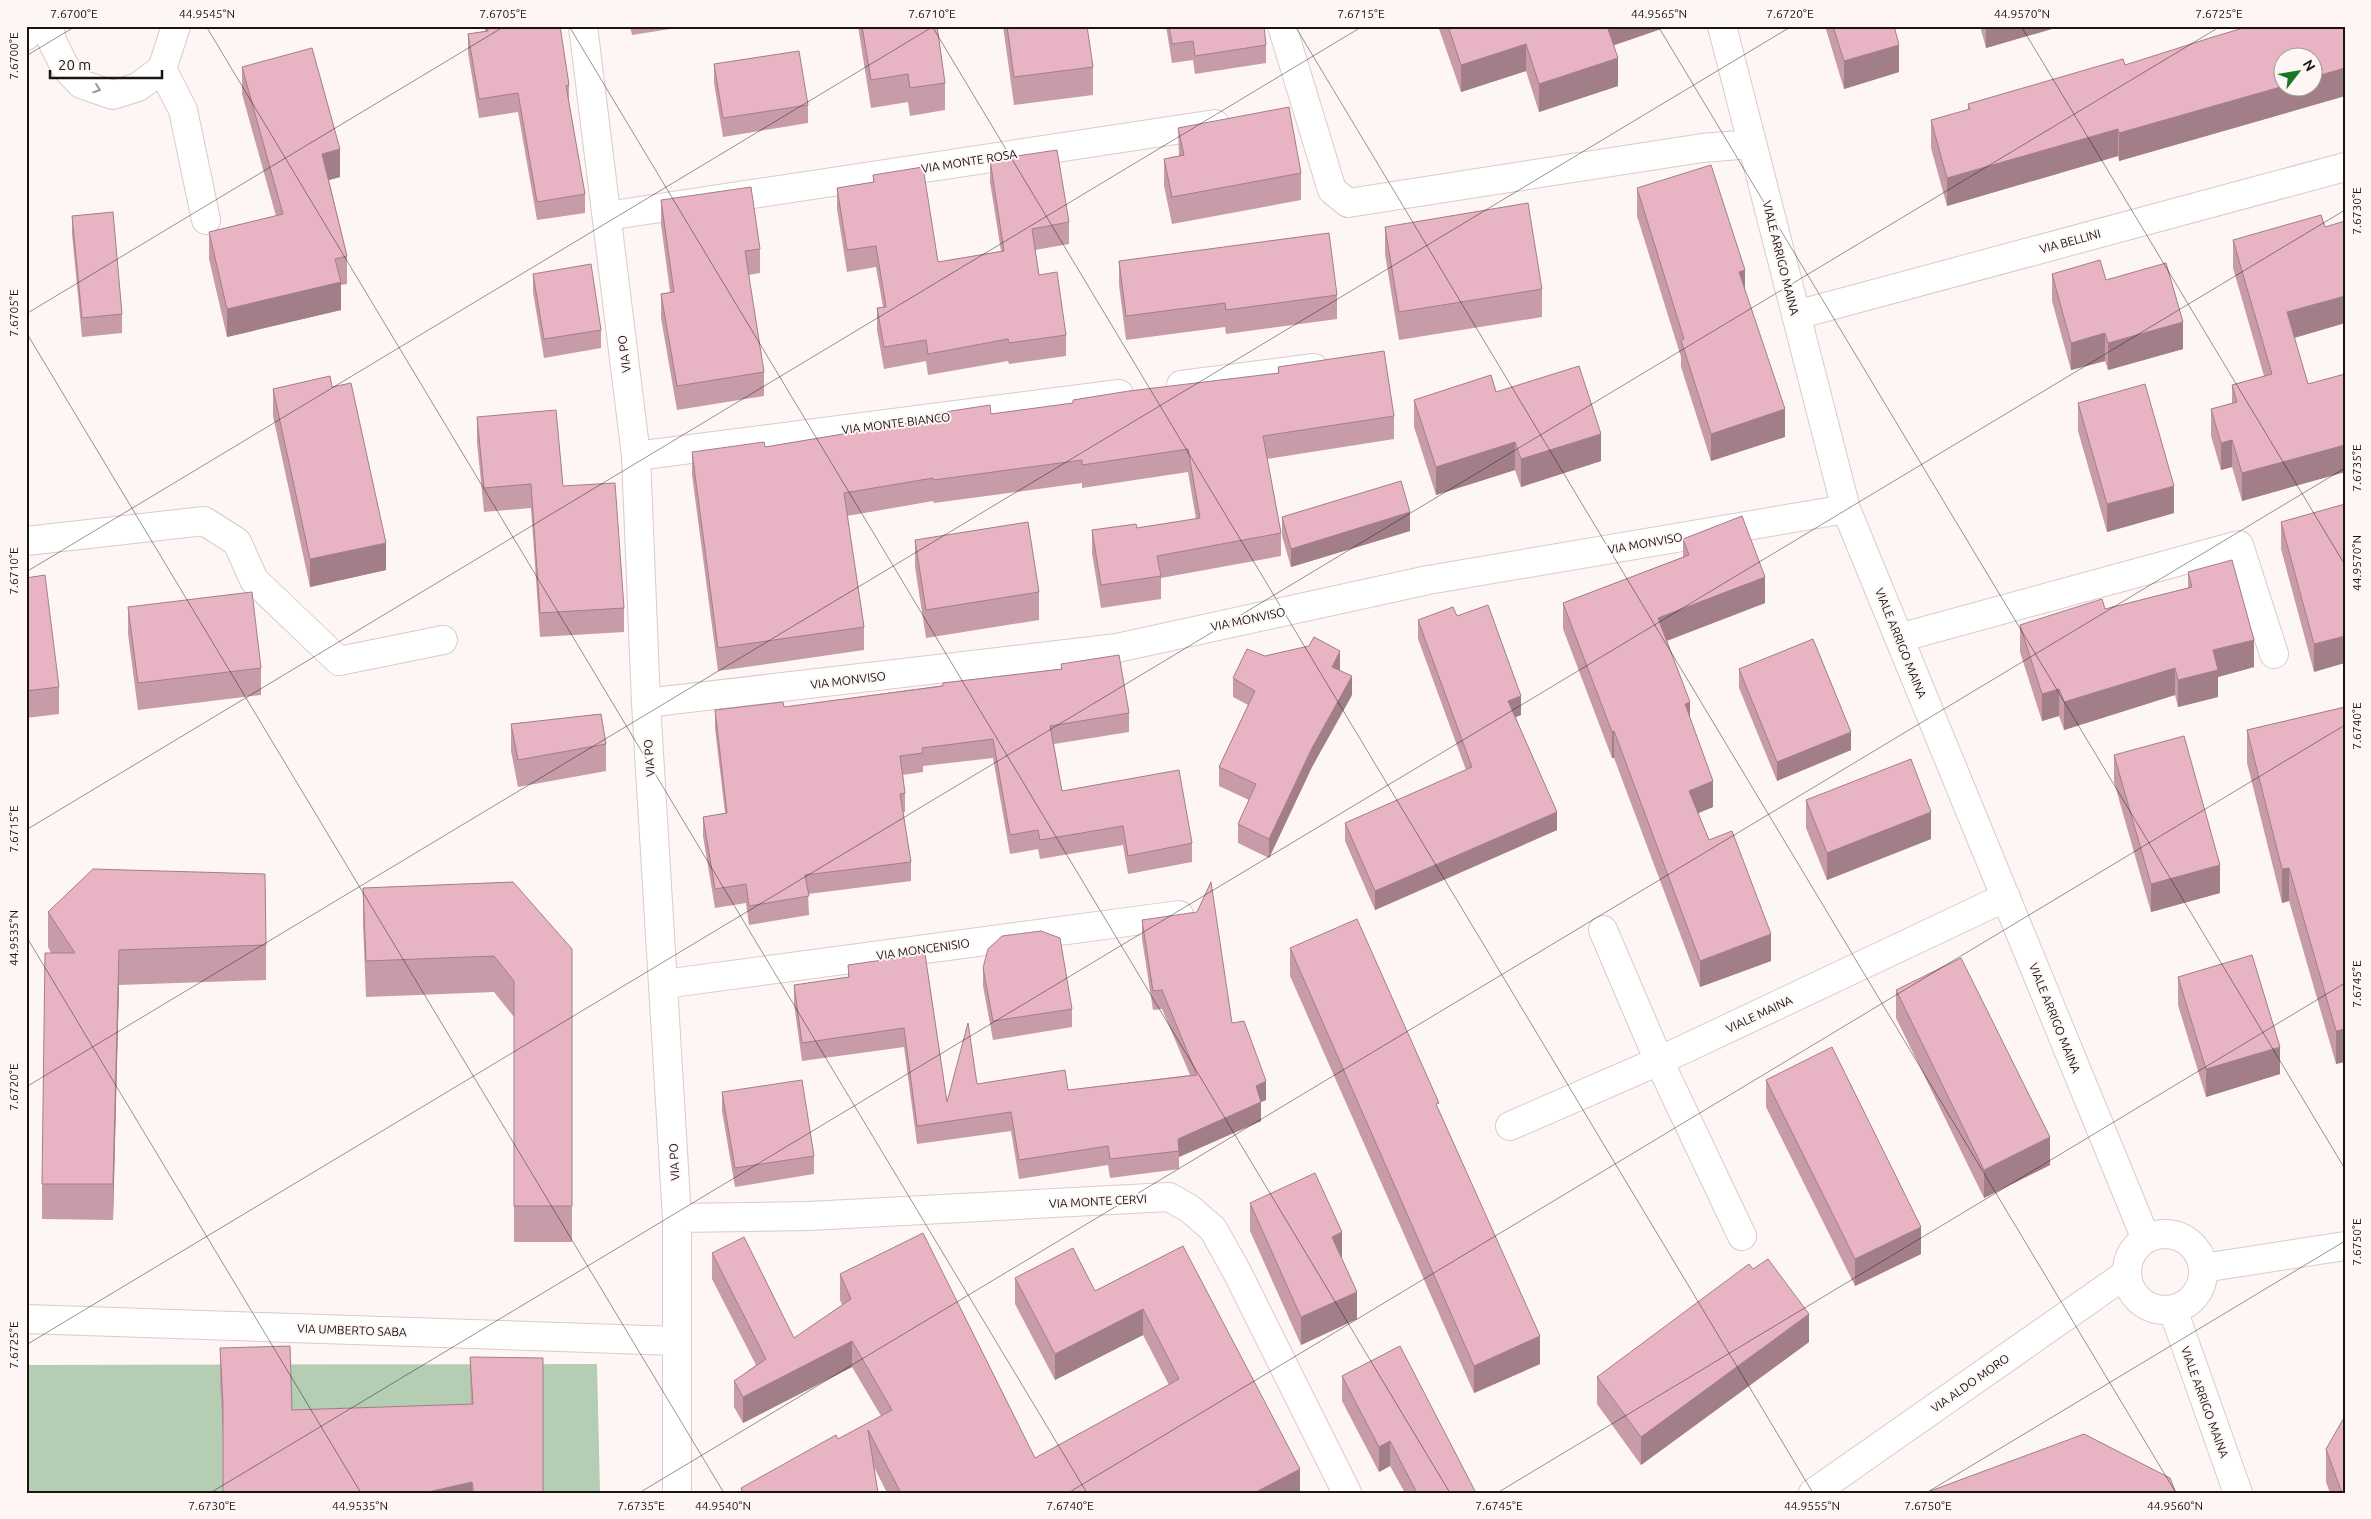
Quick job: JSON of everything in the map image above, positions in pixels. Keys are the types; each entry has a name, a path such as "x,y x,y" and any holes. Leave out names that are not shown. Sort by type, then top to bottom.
{"street":[{"path":"26,36 35,26"},
{"path":"49,26 52,41 65,67 81,84 113,95 138,87 162,68 176,26"},
{"name":"VIA PO","path":"583,26 636,456 646,703 677,1218 677,1493"},
{"path":"1282,26 1332,190 1348,203 1702,148 1752,144"},
{"name":"VIALE ARRIGO MAINA","path":"1722,26 1846,509 2146,1239"},
{"path":"162,68 183,110 206,220"},
{"name":"VIA MONTE ROSA","path":"607,216 1242,120"},
{"name":"VIA BELLINI","path":"1796,315 2345,167"},
{"name":"VIA MONTE BIANCO","path":"636,456 1333,366"},
{"name":"VIA MONVISO","path":"646,703 1117,648 1428,580 1846,509"},
{"path":"26,540 204,521 237,542 254,580 339,661 443,640"},
{"path":"1899,638 2238,546 2274,654"},
{"name":"VIALE MAINA","path":"1510,1126 1659,1060 2006,897"},
{"name":"VIA MONCENISIO","path":"664,984 1183,915"},
{"path":"1603,930 1659,1060 1742,1236"},
{"name":"VIA MONTE CERVI","path":"677,1218 809,1216 1169,1197 1190,1209 1213,1229 1237,1272 1347,1493"},
{"path":"2170,1234 2183,1238 2196,1251 2203,1268 2199,1290 2183,1307 2172,1310 2160,1310 2147,1306 2136,1298 2129,1287 2126,1274 2131,1254 2146,1239 2170,1234"},
{"path":"2203,1268 2345,1246"},
{"name":"VIA ALDO MORO","path":"1813,1493 2126,1274"},
{"name":"VIALE ARRIGO MAINA","path":"2172,1310 2238,1493"},
{"name":"VIA UMBERTO SABA","path":"26,1319 677,1341"}],"green space":[{"path":"597,1364 600,1493 26,1493 26,1365"}],"building":[{"path":"487,26 560,26 569,85 566,86 585,194 537,202 518,93 479,99 468,34 488,31"},
{"path":"862,26 937,26 945,83 910,88 908,74 871,80"},
{"path":"1007,26 1087,26 1093,67 1014,77"},
{"path":"1169,26 1264,26 1266,45 1195,56 1193,41 1172,44"},
{"path":"1448,26 1607,26 1618,58 1539,84 1526,44 1461,65"},
{"path":"1833,26 1894,26 1899,45 1844,61"},
{"path":"2250,26 2345,26 2345,68 2324,74 2324,48 2274,48 2274,89 2119,133 2118,129 1947,178 1931,120 1970,109 1968,104 2123,59 2125,65"},
{"path":"312,48 340,149 322,154 347,256 335,259 341,282 227,309 209,232 283,214 242,67"},
{"path":"799,51 808,105 723,118 714,64"},
{"path":"1289,107 1301,173 1172,197 1164,159 1184,155 1178,128"},
{"path":"1057,150 1069,222 1032,229 1039,275 1057,272 1066,335 1009,343 1008,339 928,354 926,340 884,347 877,308 886,307 876,246 847,250 837,188 874,182 873,175 923,167 938,262 1004,251 990,160"},
{"path":"1711,165 1745,270 1739,272 1785,409 1711,434 1681,340 1684,339 1637,188"},
{"path":"751,187 760,249 745,251 764,372 677,386 661,294 674,292 661,200"},
{"path":"1528,203 1542,289 1399,312 1385,227"},
{"path":"113,212 122,314 82,318 72,216"},
{"path":"2321,215 2325,227 2345,221 2345,296 2287,312 2308,384 2345,374 2345,445 2242,473 2232,440 2221,443 2211,409 2237,402 2232,385 2272,374 2233,240"},
{"path":"1329,233 1337,295 1226,310 1225,303 1126,316 1119,261"},
{"path":"2100,260 2106,280 2166,263 2183,322 2108,343 2105,333 2071,343 2052,274"},
{"path":"591,264 601,330 544,339 533,274"},
{"path":"1384,351 1394,416 1263,436 1281,533 1157,556 1161,576 1101,585 1092,530 1136,524 1137,528 1200,518 1188,449 1082,465 1082,460 934,480 933,478 844,493 864,627 718,648 692,452 764,442 765,447 939,418 938,413 990,405 991,414 1073,403 1073,400 1129,391 1279,373 1278,367"},
{"path":"1579,366 1601,434 1521,459 1515,442 1436,467 1414,400 1491,375 1496,392"},
{"path":"330,376 332,387 351,383 386,543 310,559 273,389"},
{"path":"2145,384 2174,486 2107,504 2078,403"},
{"path":"556,410 563,486 615,483 624,608 540,613 531,484 484,488 477,417"},
{"path":"1401,481 1410,512 1291,549 1282,517"},
{"path":"2345,504 2345,636 2314,644 2281,522"},
{"path":"1742,516 1765,577 1658,618 1690,702 1685,704 1713,781 1689,791 1709,840 1732,831 1771,934 1700,961 1614,731 1612,732 1563,603 1689,555 1683,539"},
{"path":"1028,522 1039,592 926,610 915,540"},
{"path":"2232,560 2254,640 2213,650 2218,670 2178,680 2175,668 2064,702 2059,689 2042,694 2020,625 2102,599 2105,609 2192,587 2188,572"},
{"path":"45,575 59,687 26,691 26,578"},
{"path":"252,592 261,668 138,683 128,607"},
{"path":"1488,605 1521,696 1508,701 1557,812 1375,891 1345,823 1472,767 1418,620 1453,607 1457,616"},
{"path":"1314,637 1340,651 1332,667 1352,676 1312,748 1269,839 1238,824 1256,784 1219,767 1255,691 1233,678 1247,649 1265,656 1309,646"},
{"path":"1813,639 1851,732 1777,762 1739,669"},
{"path":"1119,655 1129,713 1050,726 1062,791 1179,770 1192,843 1128,856 1123,826 1040,840 1038,830 1010,835 993,739 922,748 923,753 900,756 905,793 900,794 911,862 805,875 809,896 749,906 746,884 715,889 703,817 727,813 715,710 783,702 784,707 943,686 943,683 1062,669 1061,664"},
{"path":"2345,707 2345,1029 2336,1031 2289,868 2282,869 2247,730"},
{"path":"601,714 606,744 518,760 511,724"},
{"path":"2184,736 2220,865 2151,884 2114,755"},
{"path":"1911,759 1931,812 1827,853 1806,800"},
{"path":"93,869 265,874 266,945 119,950 113,1184 42,1184 45,953 75,953 48,912"},
{"path":"513,882 572,949 572,1206 514,1206 514,981 494,956 366,961 363,888"},
{"path":"1211,882 1232,1023 1244,1021 1266,1081 1256,1086 1261,1102 1178,1139 1179,1151 1110,1159 1108,1146 1019,1160 1011,1112 917,1126 904,1028 802,1043 794,985 849,977 848,965 925,954 947,1102 968,1023 977,1084 1065,1070 1068,1090 1197,1075 1162,990 1153,991 1142,920 1197,912"},
{"path":"1357,919 1439,1103 1436,1104 1540,1336 1474,1366 1290,948"},
{"path":"1041,931 1060,938 1072,1009 993,1021 983,968 988,949 1002,936"},
{"path":"2252,955 2280,1047 2206,1069 2178,977"},
{"path":"1961,958 2050,1137 1984,1170 1896,990"},
{"path":"1832,1047 1921,1227 1855,1259 1766,1080"},
{"path":"802,1080 814,1156 735,1168 722,1092"},
{"path":"1315,1173 1342,1232 1332,1237 1357,1292 1301,1317 1250,1203"},
{"path":"923,1233 1035,1458 1179,1379 1143,1309 1055,1354 1015,1278 1073,1248 1095,1291 1183,1246 1300,1469 1254,1493 901,1493 868,1430 878,1493 743,1493 741,1488 836,1435 838,1439 892,1410 852,1341 743,1397 734,1381 766,1359 712,1253 744,1237 794,1338 851,1299 840,1274"},
{"path":"1768,1259 1809,1314 1641,1437 1597,1377 1749,1264 1753,1269"},
{"path":"290,1346 292,1410 473,1404 470,1357 543,1358 543,1493 474,1493 472,1482 424,1493 223,1493 223,1403 220,1348"},
{"path":"1400,1346 1476,1493 1417,1493 1390,1441 1379,1447 1342,1376"},
{"path":"2345,1416 2345,1493 2342,1493 2326,1449"},
{"path":"2084,1434 2170,1478 2176,1493 1925,1493"}]}
